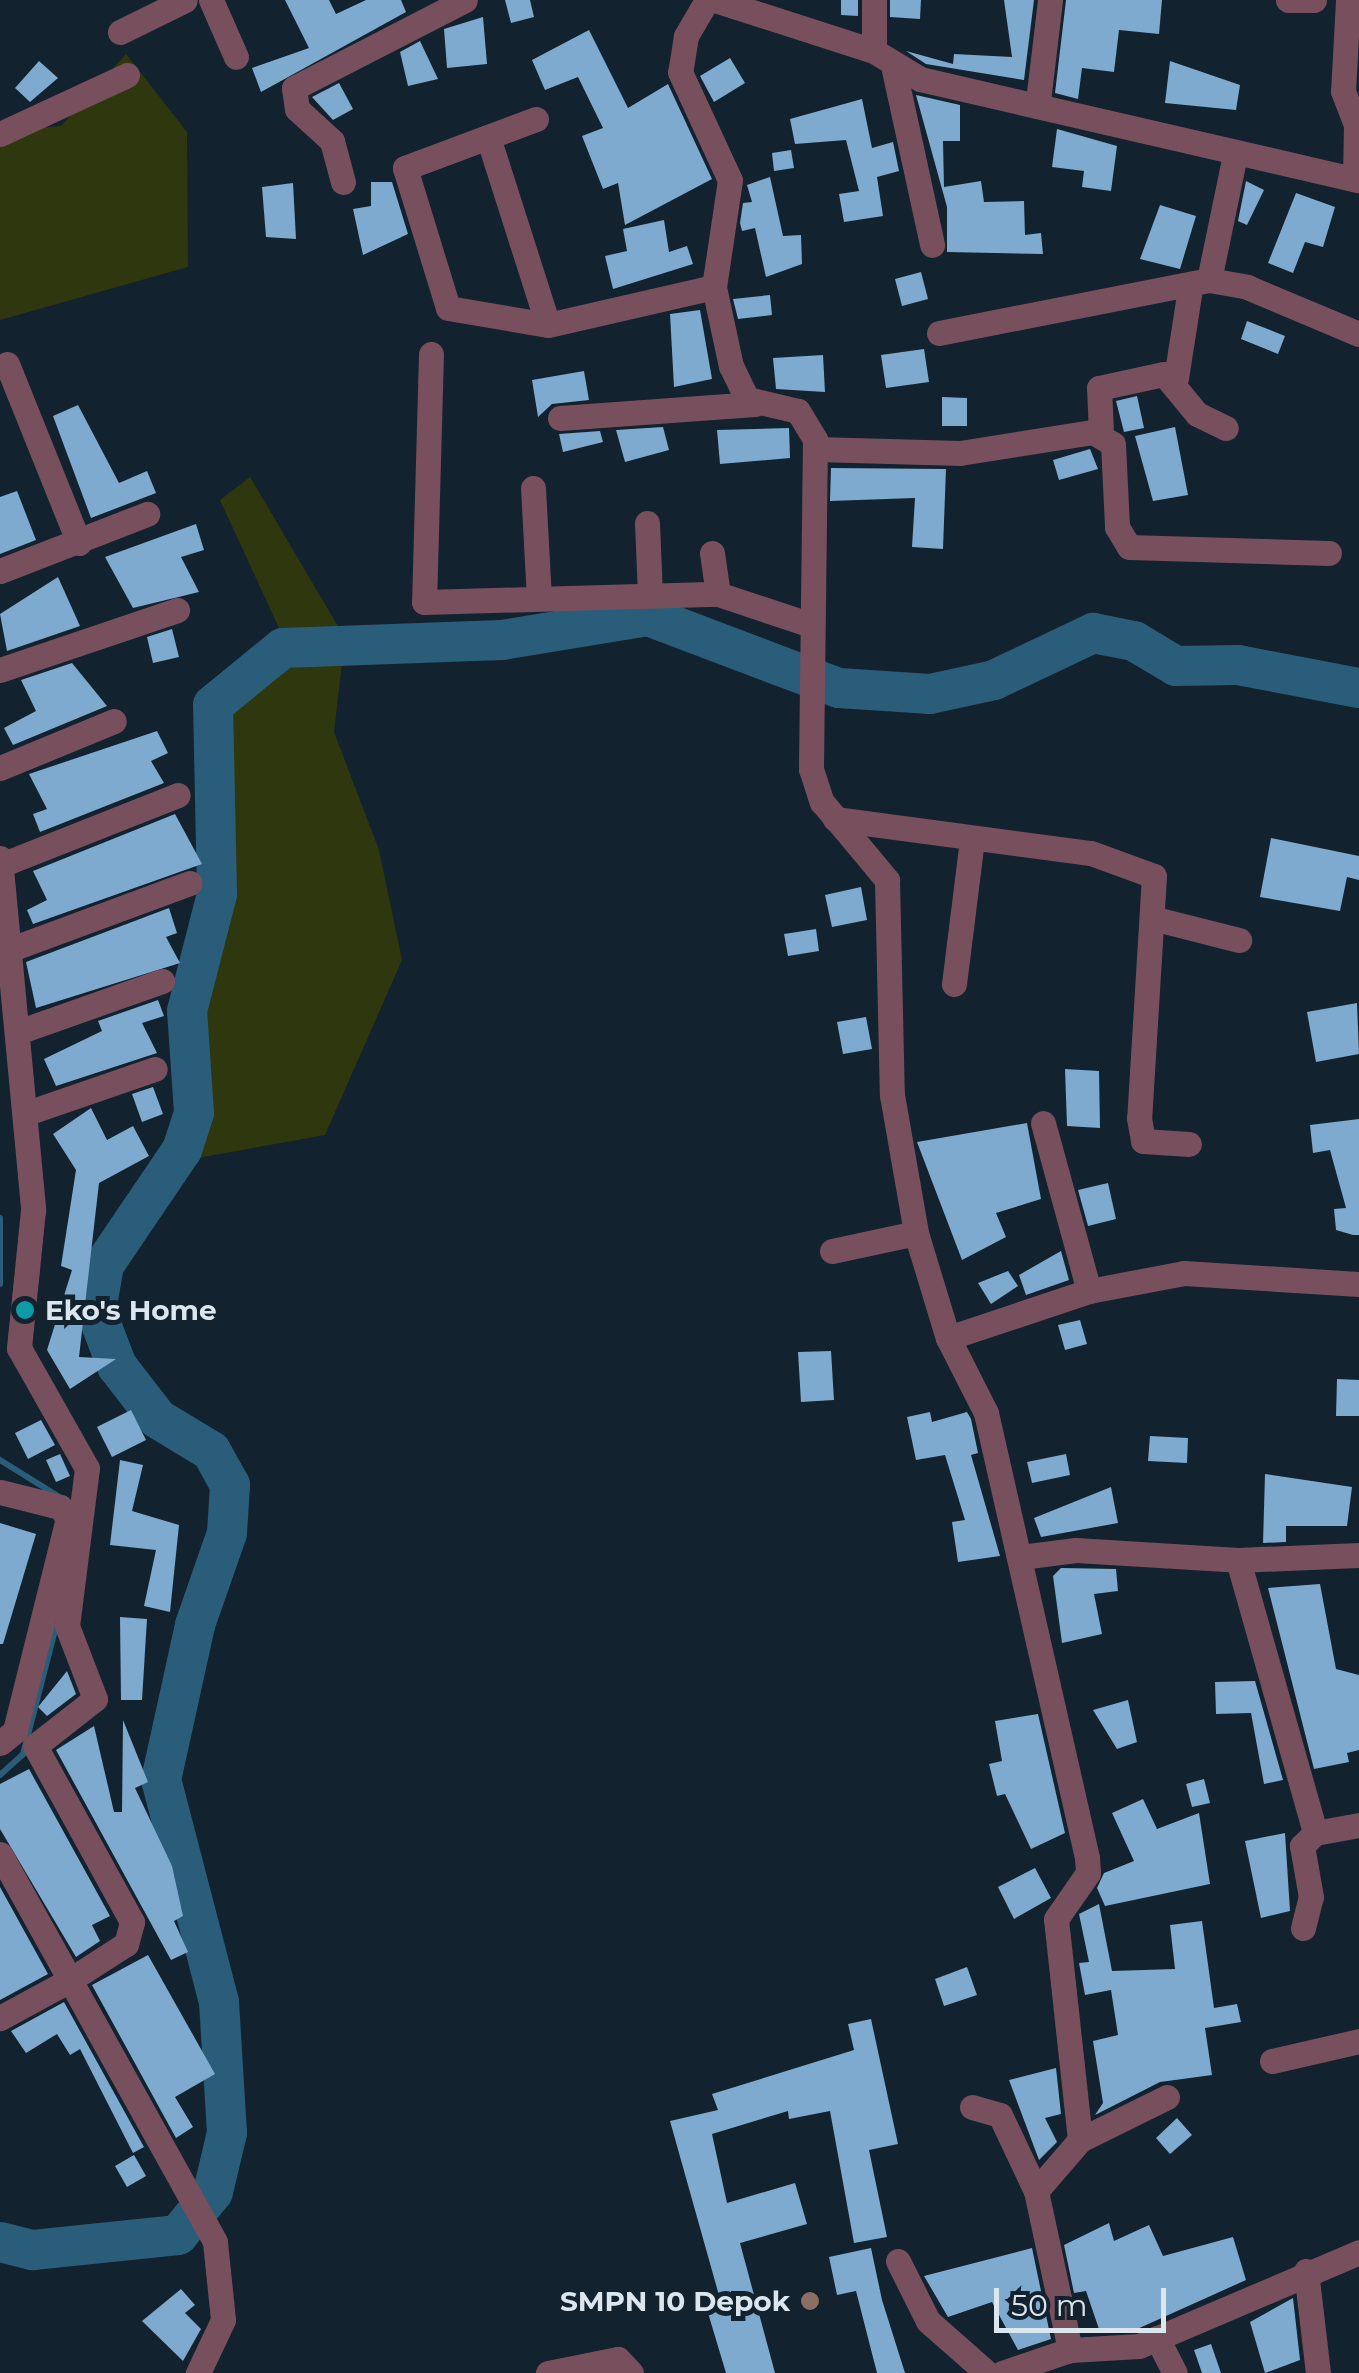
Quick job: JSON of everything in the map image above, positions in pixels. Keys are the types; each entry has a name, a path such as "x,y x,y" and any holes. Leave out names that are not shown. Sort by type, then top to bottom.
{"street":[{"path":"120,32 185,0"},
{"path":"212,0 236,57"},
{"path":"342,182 332,141 303,117 294,88 429,9 465,0"},
{"path":"707,0 680,72 730,180 714,287 736,381 754,404"},
{"path":"715,0 874,51 894,70 1038,101 1106,127 1357,178 1356,125 1343,91 1348,0"},
{"path":"874,0 874,51"},
{"path":"1038,101 1050,0"},
{"path":"1288,0 1314,0"},
{"path":"894,70 932,245"},
{"path":"0,134 127,76"},
{"path":"536,120 405,168 439,294 462,315 548,324 714,287"},
{"path":"488,137 548,324"},
{"path":"1226,428 1197,414 1176,378 1235,154"},
{"path":"938,333 1199,285 1248,286 1359,334"},
{"path":"431,354 424,602 718,594 811,625"},
{"path":"7,364 80,543"},
{"path":"1176,378 1099,388 1101,434 1116,456 1124,545 1329,553"},
{"path":"560,418 754,404 804,414 816,448 809,699 811,769 835,819 887,880 894,915 892,1095 916,1232 948,1338 986,1413 1088,1858 1088,1874 1056,1919 1080,2140"},
{"path":"816,448 970,452 1101,434"},
{"path":"533,488 539,598"},
{"path":"0,572 148,514"},
{"path":"646,522 650,594"},
{"path":"712,553 718,594"},
{"path":"0,670 177,610"},
{"path":"0,768 114,721"},
{"path":"1,865 178,795"},
{"path":"835,819 1141,867 1154,876 1141,1129 1143,1141 1190,1144"},
{"path":"954,984 972,840"},
{"path":"0,858 2,952 18,1032 33,1210 19,1330 23,1368 88,1468 67,1626 92,1676 90,1706 35,1746 131,1936 70,1980 0,2018"},
{"path":"2,952 190,883"},
{"path":"1152,918 1240,940"},
{"path":"18,1032 162,981"},
{"path":"27,1113 156,1068"},
{"path":"1043,1123 1089,1291"},
{"path":"832,1251 916,1232"},
{"path":"948,1338 1089,1291 1212,1272 1359,1284"},
{"path":"0,1492 60,1508 68,1518 15,1732 0,1743"},
{"path":"1021,1557 1076,1550 1238,1560 1359,1555"},
{"path":"1238,1560 1316,1833"},
{"path":"1303,1928 1311,1897 1302,1846 1316,1833 1359,1825"},
{"path":"0,1854 184,2173 215,2242 223,2320 195,2372"},
{"path":"1272,2061 1359,2040"},
{"path":"1036,2191 1080,2140 1168,2097"},
{"path":"972,2108 1000,2116 1036,2191 1070,2350"},
{"path":"1002,2373 1070,2350 1111,2353 1157,2338 1306,2271 1359,2252"},
{"path":"898,2261 928,2321 988,2373"},
{"path":"1306,2271 1318,2373"},
{"path":"1157,2338 1175,2373"},
{"path":"548,2373 618,2359 631,2373"}],"green space":[{"path":"126,54 187,132 188,267 0,320 0,131 61,126"},
{"path":"250,477 345,638 334,732 379,850 402,960 325,1135 175,1162 203,1111 183,1024 218,865 210,747 228,677 285,641 220,500"}],"building":[{"path":"285,0 329,0 336,14 366,0 401,0 406,12 261,92 252,68 309,48"},
{"path":"505,0 530,0 534,17 511,23"},
{"path":"841,0 858,0 858,16 841,15"},
{"path":"890,0 921,0 920,19 890,17"},
{"path":"1004,0 1034,0 1024,80 926,64 906,51 953,64 954,54 1012,57"},
{"path":"1066,0 1162,0 1159,34 1119,30 1114,72 1082,68 1078,99 1055,93"},
{"path":"483,17 487,64 447,68 444,29"},
{"path":"589,30 628,108 668,84 712,179 625,225 618,183 603,189 582,136 603,128 578,77 545,90 532,60"},
{"path":"420,41 438,79 408,86 400,52"},
{"path":"730,58 745,83 714,102 700,76"},
{"path":"39,61 58,78 30,102 15,88"},
{"path":"1170,61 1240,85 1236,110 1165,103"},
{"path":"339,83 353,109 333,120 312,97"},
{"path":"916,95 960,105 960,141 943,141 944,187 981,181 984,202 1024,201 1025,235 1041,233 1043,254 947,252 947,207"},
{"path":"862,99 872,148 893,142 899,171 877,177 883,216 844,222 839,194 859,191 846,140 795,144 790,119"},
{"path":"1057,129 1117,146 1111,191 1082,187 1084,171 1052,167"},
{"path":"791,150 794,168 774,171 772,153"},
{"path":"770,177 783,236 801,235 802,264 766,277 755,228 742,231 740,223 743,203 752,202 747,185"},
{"path":"1246,181 1264,190 1247,225 1238,221"},
{"path":"371,182 392,182 408,234 363,255 353,209 371,206"},
{"path":"293,183 296,239 266,237 262,187"},
{"path":"1296,193 1335,207 1323,247 1305,242 1293,273 1268,263"},
{"path":"1160,205 1196,216 1180,269 1140,259"},
{"path":"664,220 669,252 687,246 693,264 613,289 605,256 627,251 623,229"},
{"path":"921,272 928,299 902,306 895,279"},
{"path":"770,295 772,315 738,319 733,299"},
{"path":"700,310 712,379 674,387 670,314"},
{"path":"1247,321 1285,336 1278,354 1241,339"},
{"path":"924,349 929,382 886,388 881,355"},
{"path":"823,355 825,392 776,389 773,358"},
{"path":"584,371 589,400 552,404 538,417 532,380"},
{"path":"1137,396 1144,428 1124,432 1116,401"},
{"path":"942,397 967,398 967,426 942,426"},
{"path":"78,405 119,483 147,471 156,493 91,518 53,416"},
{"path":"663,427 669,450 625,462 616,430"},
{"path":"1175,427 1188,495 1153,501 1135,436"},
{"path":"789,428 790,458 720,464 717,430"},
{"path":"600,431 603,442 563,452 559,434"},
{"path":"1090,449 1098,469 1059,480 1053,460"},
{"path":"831,468 946,469 943,549 912,547 915,498 830,501"},
{"path":"17,491 36,540 0,554 0,497"},
{"path":"196,524 204,550 181,557 199,592 133,608 105,557"},
{"path":"58,577 80,626 7,651 0,614"},
{"path":"172,629 179,657 153,663 147,637"},
{"path":"72,663 107,706 13,745 4,728 36,711 21,680"},
{"path":"157,731 168,753 151,761 164,783 40,832 33,814 47,809 29,774"},
{"path":"175,814 202,864 33,924 27,910 47,900 33,871"},
{"path":"1271,838 1359,856 1359,880 1347,877 1340,911 1260,897"},
{"path":"861,887 867,920 832,927 825,895"},
{"path":"169,908 177,933 166,937 180,963 36,1008 26,962"},
{"path":"816,929 819,951 788,956 784,934"},
{"path":"158,1000 164,1016 142,1023 157,1053 56,1086 44,1059 102,1031 98,1021"},
{"path":"1357,1003 1359,1054 1316,1062 1307,1012"},
{"path":"866,1017 872,1049 843,1054 837,1022"},
{"path":"1065,1069 1099,1071 1100,1128 1067,1126"},
{"path":"153,1087 163,1114 142,1122 132,1094"},
{"path":"91,1108 107,1140 133,1126 149,1156 99,1183 79,1357 116,1359 70,1389 47,1350 72,1270 61,1266 76,1170 53,1134"},
{"path":"1359,1119 1359,1235 1353,1235 1336,1230 1334,1209 1346,1208 1330,1150 1313,1153 1310,1125"},
{"path":"1027,1123 1041,1199 996,1213 1006,1237 962,1260 917,1142"},
{"path":"1108,1183 1116,1219 1088,1226 1078,1190"},
{"path":"1061,1251 1069,1280 1026,1295 1019,1275"},
{"path":"1008,1271 1018,1286 991,1304 978,1283"},
{"path":"1080,1320 1087,1344 1065,1350 1058,1325"},
{"path":"831,1351 834,1400 801,1402 798,1352"},
{"path":"1337,1379 1359,1380 1359,1416 1336,1416"},
{"path":"131,1410 146,1440 112,1457 97,1427"},
{"path":"930,1412 932,1422 967,1412 971,1419 978,1453 971,1455 1000,1556 958,1562 952,1522 965,1520 945,1455 916,1460 907,1417"},
{"path":"41,1420 55,1445 28,1459 15,1433"},
{"path":"1150,1436 1188,1438 1187,1463 1148,1461"},
{"path":"60,1454 70,1476 56,1482 46,1460"},
{"path":"1066,1454 1070,1475 1032,1483 1027,1462"},
{"path":"120,1460 143,1465 132,1511 179,1525 170,1612 144,1606 156,1550 110,1545"},
{"path":"1265,1474 1352,1487 1347,1526 1286,1526 1286,1542 1263,1543"},
{"path":"1111,1487 1118,1523 1041,1537 1034,1518"},
{"path":"0,1523 36,1534 3,1644 0,1644"},
{"path":"1061,1568 1116,1569 1118,1591 1094,1594 1102,1634 1062,1643 1053,1576"},
{"path":"1320,1584 1336,1669 1359,1675 1359,1750 1347,1753 1349,1762 1314,1769 1268,1588"},
{"path":"120,1617 147,1619 142,1700 121,1700"},
{"path":"67,1671 76,1694 47,1716 38,1707"},
{"path":"1255,1681 1283,1780 1264,1784 1251,1713 1216,1714 1215,1682"},
{"path":"1128,1700 1137,1742 1117,1749 1093,1710"},
{"path":"1038,1714 1065,1833 1031,1849 1005,1794 997,1796 989,1764 1002,1761 995,1721"},
{"path":"123,1720 148,1782 135,1788 172,1866 183,1916 174,1921 188,1952 171,1960 56,1750 94,1726 114,1812 122,1812"},
{"path":"29,1769 110,1916 92,1925 100,1941 76,1957 0,1829 0,1784"},
{"path":"1204,1779 1210,1803 1192,1807 1186,1784"},
{"path":"1143,1799 1157,1829 1199,1813 1210,1884 1105,1906 1097,1888 1104,1873 1134,1861 1112,1813"},
{"path":"1285,1833 1290,1911 1261,1918 1245,1841"},
{"path":"1035,1868 1051,1898 1014,1919 998,1887"},
{"path":"0,1887 48,1974 0,2000"},
{"path":"1099,1904 1112,1971 1175,1969 1170,1925 1202,1921 1214,2008 1237,2004 1241,2022 1205,2028 1212,2075 1160,2082 1095,2115 1103,2103 1093,2041 1118,2035 1111,1990 1085,1995 1079,1963 1089,1962 1079,1914"},
{"path":"148,1955 215,2074 175,2097 193,2127 176,2138 92,1985"},
{"path":"967,1967 977,1995 944,2006 935,1979"},
{"path":"64,2002 144,2147 133,2153 80,2049 70,2055 57,2034 26,2053 11,2031"},
{"path":"871,2019 898,2144 869,2150 887,2237 854,2243 830,2111 789,2119 788,2111 712,2134 727,2203 795,2183 807,2224 740,2243 775,2373 726,2373 705,2303 720,2299 670,2121 718,2110 712,2094 854,2050 848,2024"},
{"path":"1056,2068 1061,2114 1045,2118 1057,2142 1039,2160 1009,2080"},
{"path":"1177,2118 1192,2135 1170,2154 1156,2138"},
{"path":"134,2155 146,2176 127,2187 115,2166"},
{"path":"1109,2223 1114,2241 1149,2225 1163,2256 1233,2237 1246,2280 1135,2330 1100,2332 1086,2291 1074,2293 1064,2245"},
{"path":"871,2248 882,2300 905,2373 877,2373 856,2291 837,2295 829,2257"},
{"path":"1032,2248 1051,2339 1018,2350 992,2302 948,2317 924,2276"},
{"path":"181,2289 195,2305 185,2313 201,2329 183,2361 142,2321"},
{"path":"1293,2298 1300,2360 1265,2373 1250,2322"},
{"path":"1211,2344 1221,2373 1202,2373 1194,2350"}],"waterway":[{"path":"0,2242 33,2250 178,2235 213,2192 227,2133 219,2002 161,1780 195,1625 227,1533 230,1485 211,1451 158,1419 117,1366 96,1311 104,1265 182,1150 194,1113 187,1011 217,894 213,705 283,648 502,640 648,616 839,688 930,694 994,680 1093,633 1134,641 1176,666 1238,665 1359,688"},
{"path":"0,1218 0,1284"},
{"path":"0,1460 69,1503"},
{"path":"0,1775 23,1754 57,1623"}],"place":[{"name":"Eko's Home","path":"25,1310"},
{"name":"SMPN 10 Depok","path":"810,2301"}]}
